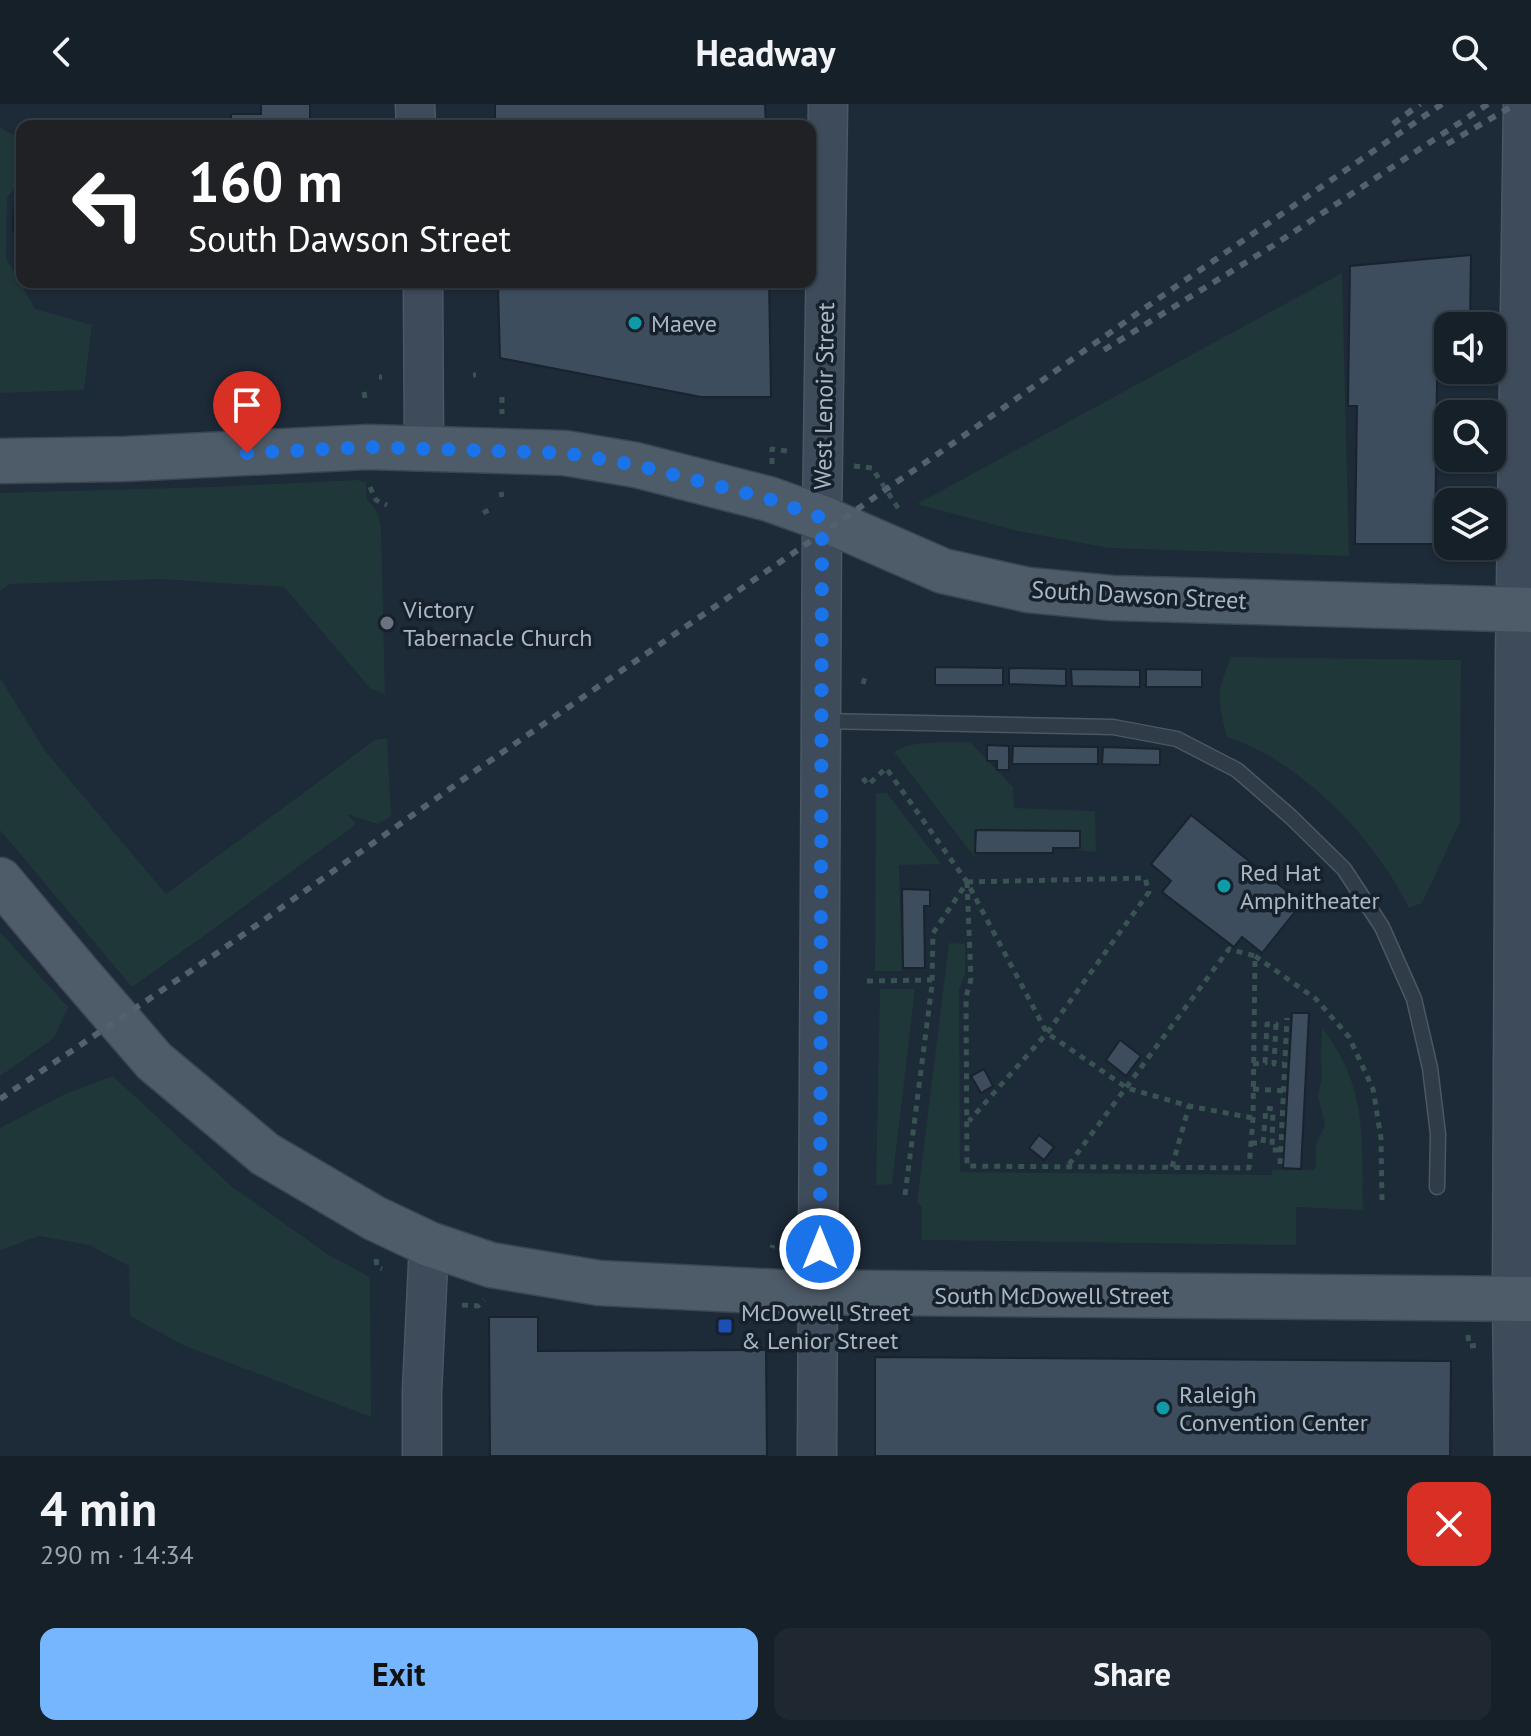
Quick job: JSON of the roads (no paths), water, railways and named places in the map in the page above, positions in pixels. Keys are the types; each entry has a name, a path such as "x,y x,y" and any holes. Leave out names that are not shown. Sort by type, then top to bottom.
{"main road":[{"name":"South Dawson Street","path":"0,461 124,459 343,447 565,453 636,465 769,499 822,518 943,571 1028,590 1112,598 1523,610"},
{"name":"South McDowell Street","path":"0,880 154,1061 265,1154 365,1213 429,1244 491,1265 599,1283 818,1292 1522,1298"}],"street":[{"name":"West Lenoir Street","path":"817,1456 822,518 828,104"},
{"path":"1514,1456 1514,1357 1522,1298 1523,104"},
{"path":"423,288 424,448"},
{"path":"422,1456 422,1376 429,1244"}],"lane":[{"path":"821,721 1113,727 1177,739 1237,770 1344,869 1382,927 1414,999 1430,1068 1438,1134 1437,1187"}],"railway":[{"path":"1393,124 1420,104"},
{"path":"0,1099 210,958 478,769 1442,104"},
{"path":"1104,350 1274,245 1488,104"},
{"path":"1447,144 1516,104"}],"place":[{"name":"Maeve","path":"635,323"},
{"name":"Victory Tabernacle Church","path":"387,623"},
{"name":"Red Hat Amphitheater","path":"1224,886"},
{"name":"McDowell Street & Lenior Street","path":"725,1326"},
{"name":"Raleigh Convention Center","path":"1163,1408"}]}
